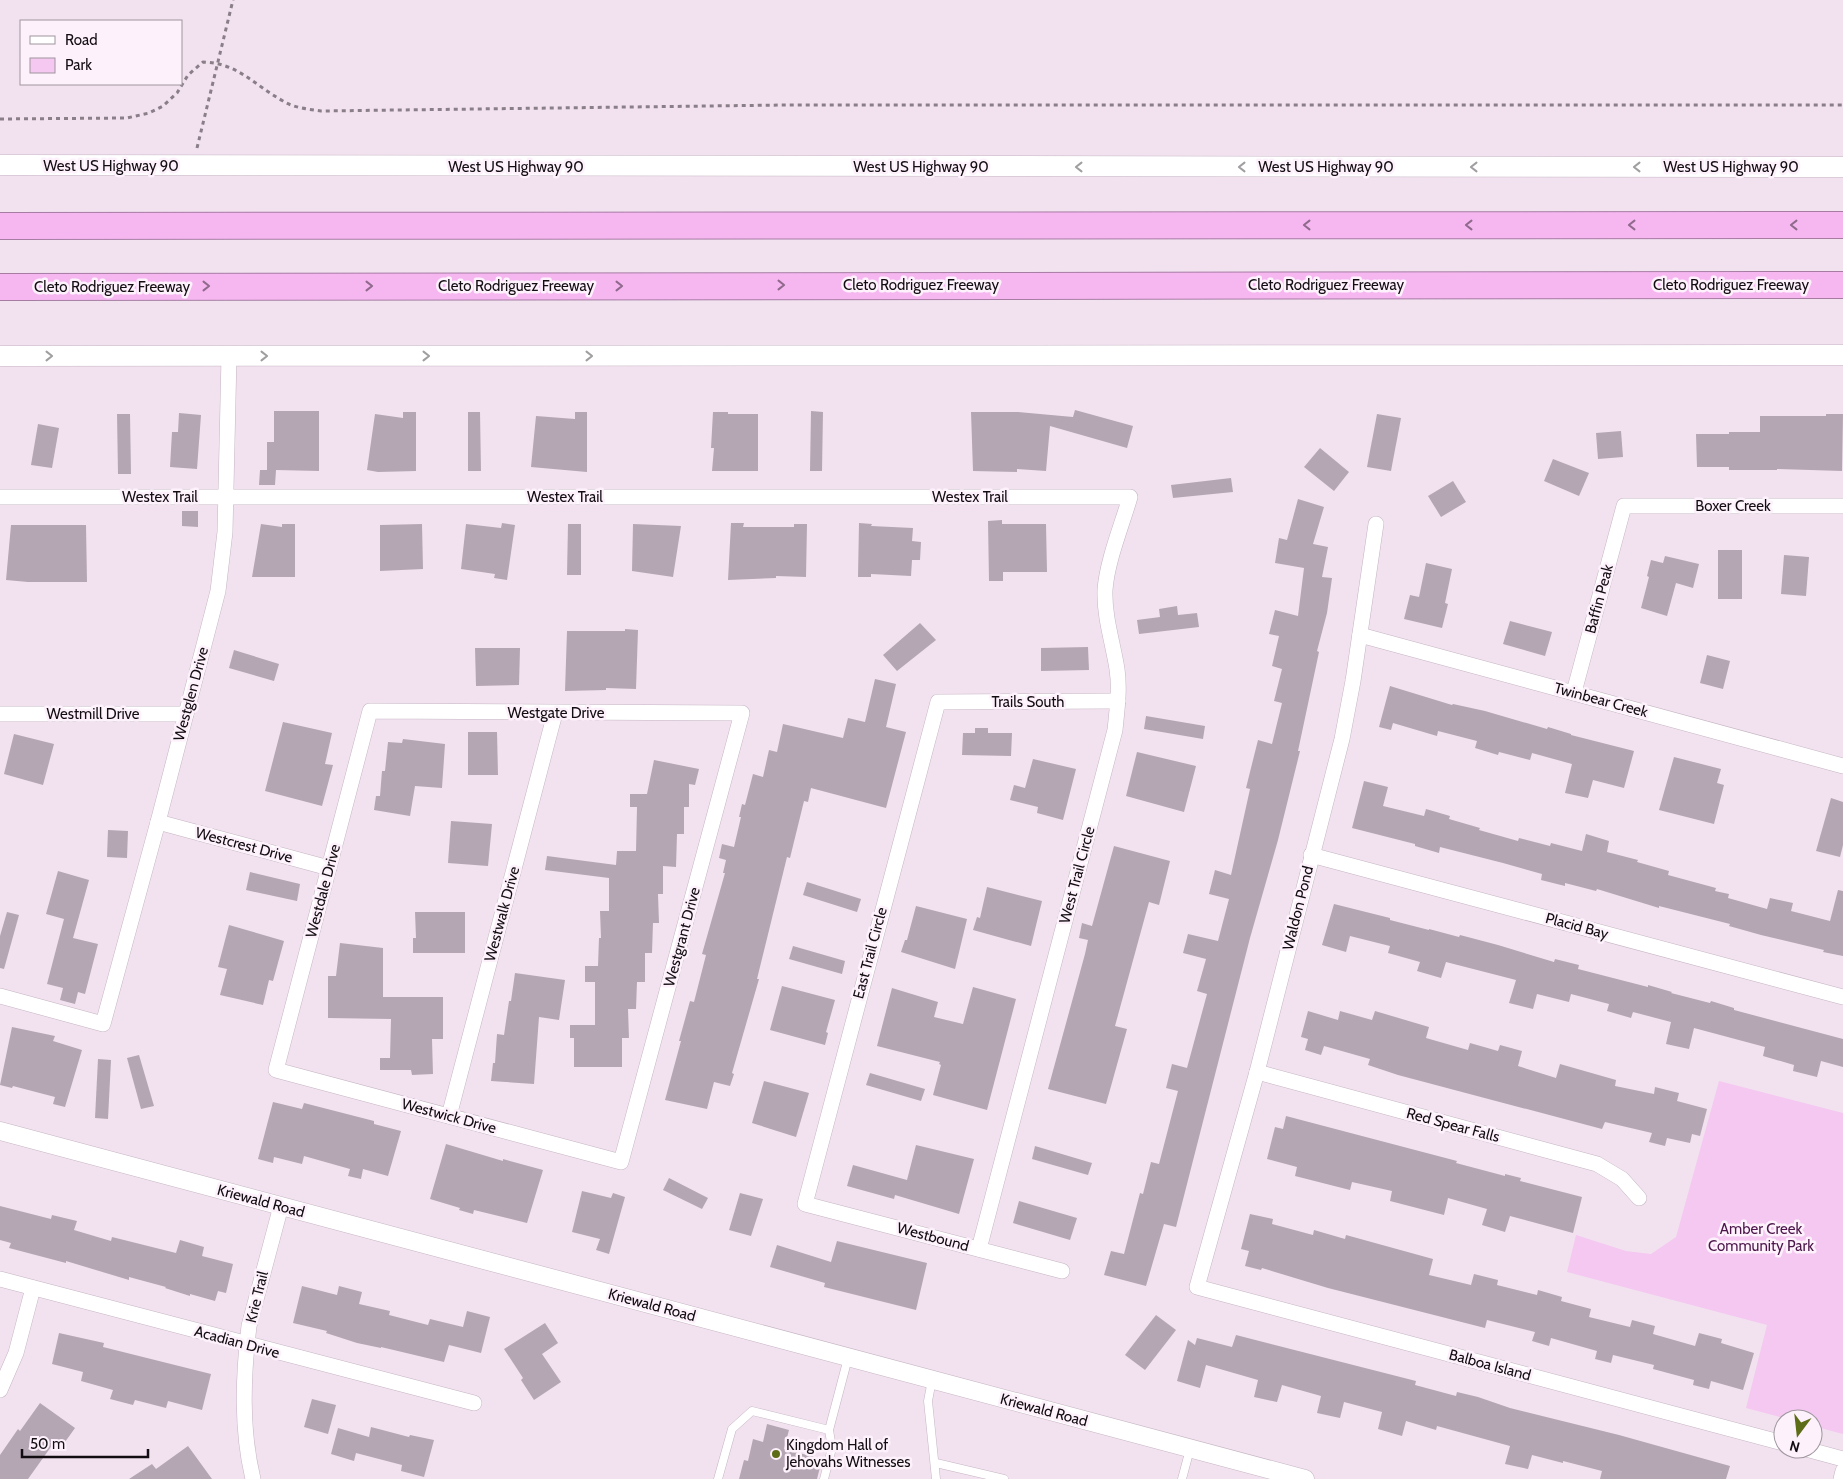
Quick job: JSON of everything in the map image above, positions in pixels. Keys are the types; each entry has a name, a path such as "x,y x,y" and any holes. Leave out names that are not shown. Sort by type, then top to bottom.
{"highway":[{"path":"0,226 1843,225"},
{"name":"Cleto Rodriguez Freeway","path":"0,287 1843,285"}],"main road":[{"name":"West US Highway 90","path":"0,165 1843,167"},
{"path":"0,356 1843,355"}],"street":[{"name":"Westglen Drive","path":"0,996 103,1024 218,590 225,532 228,356"},
{"name":"Westex Trail","path":"0,498 1130,497"},
{"name":"West Trail Circle","path":"979,1249 1115,730 1118,701 1118,671 1109,630 1105,590 1107,575 1130,497"},
{"name":"Boxer Creek","path":"1624,506 1843,506"},
{"name":"Baffin Peak","path":"1574,692 1624,506"},
{"name":"Waldon Pond","path":"1197,1287 1256,1072 1342,739 1360,635 1376,524"},
{"name":"Twinbear Creek","path":"1360,635 1843,766"},
{"name":"Trails South","path":"938,702 1118,701"},
{"name":"East Trail Circle","path":"805,1204 938,702"},
{"name":"Westgate Drive","path":"370,712 742,713"},
{"name":"Westdale Drive","path":"276,1070 370,712"},
{"name":"Westwalk Drive","path":"449,1116 555,713"},
{"name":"Westgrant Drive","path":"621,1162 742,713"},
{"name":"Westmill Drive","path":"0,714 186,714"},
{"name":"Westcrest Drive","path":"158,822 329,868"},
{"name":"Placid Bay","path":"1311,855 1843,997"},
{"name":"Westwick Drive","path":"276,1070 621,1162"},
{"name":"Red Spear Falls","path":"1256,1072 1597,1164 1622,1179 1639,1198"},
{"name":"Kriewald Road","path":"0,1131 1304,1479"},
{"name":"Westbound","path":"805,1204 1062,1270"},
{"name":"Krie Trail","path":"253,1479 249,1462 244,1409 243,1384 247,1345 249,1326 281,1206"},
{"name":"Acadian Drive","path":"0,1279 474,1403"},
{"name":"Balboa Island","path":"1197,1287 1773,1440"},
{"path":"0,1390 16,1353 33,1288"},
{"path":"1823,1454 1843,1459"},
{"path":"1841,1479 1843,1470"}],"lane":[{"path":"824,1479 832,1448 829,1430 848,1358"},
{"path":"932,1380 928,1401 936,1463 936,1479"},
{"path":"718,1479 732,1429 752,1411 829,1430"},
{"path":"1182,1479 1190,1449"},
{"path":"936,1463 1004,1479"}],"path":[{"path":"192,166 233,0"},
{"path":"182,85 188,75 203,62 218,62 231,67 284,102 300,108 321,111 785,104 1843,106"},
{"path":"0,119 127,118 148,113 163,106 177,93 182,85"}],"green space":[{"name":"Amber Creek Community Park","path":"1719,1081 1843,1113 1843,1434 1823,1429 1823,1409 1773,1409 1773,1415 1746,1408 1767,1325 1567,1272 1576,1235 1626,1251 1651,1254 1676,1237"}],"building":[{"path":"1075,410 1133,426 1127,448 1050,426 1046,471 1017,469 1017,472 973,471 971,412 1018,412 1073,417"},
{"path":"274,411 319,411 319,471 276,470 275,485 259,485 260,470 267,470 267,442 274,442"},
{"path":"811,411 823,412 822,471 810,471"},
{"path":"403,412 416,412 416,471 378,472 367,470 375,414 403,418"},
{"path":"468,412 480,412 481,471 468,471"},
{"path":"575,412 587,412 587,472 531,467 536,416 575,419"},
{"path":"713,412 758,414 758,471 712,471 714,448 711,448"},
{"path":"179,413 201,415 197,469 170,467 172,432 178,432"},
{"path":"117,414 130,414 131,474 118,474"},
{"path":"1377,414 1401,418 1391,471 1367,467"},
{"path":"1826,414 1843,414 1842,471 1729,470 1729,467 1697,467 1696,434 1760,432 1760,416 1826,416"},
{"path":"38,424 59,428 52,468 31,465"},
{"path":"1621,431 1623,457 1598,459 1596,433"},
{"path":"1320,448 1349,472 1334,491 1304,467"},
{"path":"1553,459 1589,473 1579,496 1544,481"},
{"path":"1231,478 1233,492 1173,498 1171,485"},
{"path":"1453,481 1466,502 1441,517 1428,496"},
{"path":"1298,499 1324,507 1313,544 1328,547 1322,577 1332,578 1327,613 1317,651 1319,652 1298,751 1300,751 1176,1227 1164,1224 1146,1286 1104,1275 1111,1251 1124,1254 1140,1193 1143,1194 1151,1162 1159,1164 1178,1091 1166,1088 1172,1064 1187,1068 1207,994 1197,991 1206,959 1183,953 1188,934 1218,941 1229,899 1209,894 1215,870 1231,875 1250,789 1246,788 1258,740 1272,744 1282,703 1274,701 1282,669 1272,666 1279,636 1269,634 1275,610 1298,616 1304,568 1275,563 1279,538 1287,540"},
{"path":"182,511 198,511 198,527 182,526"},
{"path":"1002,520 1002,524 1046,524 1047,572 1003,572 1003,581 989,581 988,521"},
{"path":"502,523 515,525 507,580 494,578 495,574 461,569 466,524 501,528"},
{"path":"731,523 744,523 743,527 794,527 794,524 807,524 806,577 776,576 776,578 728,580"},
{"path":"859,523 872,524 871,526 913,528 912,541 921,542 920,560 912,560 911,576 871,574 871,577 858,577"},
{"path":"261,524 282,527 282,524 295,524 295,577 252,577"},
{"path":"422,524 423,569 380,571 380,525"},
{"path":"568,524 581,524 581,575 567,575"},
{"path":"633,524 681,526 673,577 632,571"},
{"path":"11,525 86,525 87,582 6,580"},
{"path":"1718,550 1742,550 1742,599 1718,599"},
{"path":"1784,555 1809,557 1806,596 1781,594"},
{"path":"1665,556 1699,564 1693,588 1676,583 1667,616 1641,608 1649,577 1647,576 1651,560 1663,563"},
{"path":"1426,563 1452,569 1445,603 1448,604 1442,628 1404,619 1410,595 1419,597"},
{"path":"1177,606 1178,615 1197,613 1199,627 1139,634 1137,620 1160,617 1159,609"},
{"path":"1510,621 1552,632 1545,656 1503,644"},
{"path":"920,623 936,640 897,671 883,655"},
{"path":"625,629 638,630 636,689 606,688 606,690 565,691 567,631 625,631"},
{"path":"1088,647 1089,670 1041,671 1041,648"},
{"path":"475,648 520,648 519,685 476,686"},
{"path":"234,650 279,664 274,681 229,668"},
{"path":"1707,655 1730,661 1723,689 1700,683"},
{"path":"875,679 896,684 886,727 906,732 886,808 811,788 808,802 804,801 790,858 787,857 757,979 759,979 730,1086 714,1082 707,1109 665,1100 690,1001 694,1002 706,955 702,954 725,873 723,873 726,860 719,858 722,844 734,847 742,804 745,805 753,774 763,777 769,750 777,752 783,724 843,738 848,718 865,722"},
{"path":"1390,686 1452,705 1485,711 1634,751 1624,788 1593,780 1588,798 1565,793 1572,764 1532,753 1530,760 1499,752 1498,755 1475,748 1477,741 1438,731 1437,736 1393,723 1391,730 1379,727"},
{"path":"1146,716 1205,726 1203,739 1144,729"},
{"path":"283,722 332,733 325,764 333,765 322,806 265,791"},
{"path":"975,728 988,728 988,733 1012,733 1011,756 962,755 963,733 975,733"},
{"path":"468,732 497,732 498,775 468,775"},
{"path":"14,734 54,744 43,785 4,774"},
{"path":"403,739 445,744 442,788 415,786 410,816 374,810 376,796 380,796 382,771 385,771 388,742 402,743"},
{"path":"1137,752 1196,766 1184,812 1126,796"},
{"path":"1674,757 1721,769 1717,783 1724,785 1714,824 1659,810"},
{"path":"1033,759 1076,769 1063,820 1037,813 1038,807 1010,800 1014,785 1025,788"},
{"path":"654,760 699,769 695,785 689,784 689,807 684,807 684,834 677,834 676,867 663,866 663,894 658,894 659,923 653,923 652,953 645,953 645,982 637,982 636,1009 628,1009 629,1038 622,1038 622,1067 574,1067 574,1038 570,1038 570,1025 595,1025 595,982 585,982 585,966 598,966 599,938 601,938 600,911 609,911 609,878 545,870 547,856 616,865 617,851 636,851 637,807 630,807 630,794 647,794"},
{"path":"1364,781 1388,787 1383,806 1424,816 1426,809 1450,816 1449,819 1480,828 1479,830 1518,841 1519,838 1550,846 1551,843 1582,851 1586,834 1609,841 1607,852 1669,871 1668,875 1716,888 1715,891 1729,894 1728,898 1767,909 1770,898 1793,903 1791,911 1830,921 1838,890 1843,891 1843,956 1729,926 1730,924 1659,906 1659,908 1597,889 1596,891 1565,883 1565,886 1541,880 1542,874 1503,863 1440,847 1439,853 1415,846 1415,844 1352,828"},
{"path":"1831,798 1843,802 1843,845 1840,857 1816,851"},
{"path":"451,821 492,824 488,866 448,863"},
{"path":"108,830 128,831 127,858 107,857"},
{"path":"1114,846 1170,861 1159,905 1149,902 1115,1026 1127,1029 1106,1104 1048,1089 1088,940 1079,938 1082,923 1092,926"},
{"path":"58,871 89,880 73,938 98,944 85,994 78,992 75,1004 60,1000 63,988 47,984 64,919 46,914"},
{"path":"250,872 300,884 297,901 246,890"},
{"path":"807,882 861,899 857,912 803,895"},
{"path":"987,887 1042,901 1031,946 973,930 977,917 980,918"},
{"path":"1334,904 1429,930 1459,937 1460,935 1498,945 1554,962 1555,959 1579,965 1578,969 1648,987 1648,985 1710,1003 1711,1001 1734,1008 1734,1010 1843,1039 1843,1067 1821,1061 1817,1077 1793,1071 1794,1065 1763,1056 1765,1047 1694,1028 1689,1049 1666,1044 1671,1022 1633,1012 1631,1018 1607,1011 1609,1004 1571,994 1569,1002 1537,994 1533,1009 1509,1003 1516,980 1446,962 1441,978 1417,971 1420,962 1388,953 1390,946 1350,936 1346,952 1322,945"},
{"path":"916,906 967,919 955,969 901,952 905,940 907,940"},
{"path":"7,912 19,915 4,969 0,968 0,936"},
{"path":"415,912 465,912 465,953 413,953 413,938 416,938"},
{"path":"229,925 284,941 273,981 269,980 263,1005 220,995 227,969 218,967"},
{"path":"340,943 383,948 383,997 443,997 443,1039 432,1039 433,1074 412,1075 411,1070 380,1070 380,1058 390,1058 391,1019 328,1018 328,976 336,976"},
{"path":"793,946 845,961 842,974 789,959"},
{"path":"515,973 565,980 559,1020 539,1017 534,1084 491,1081 493,1063 495,1063 497,1034 504,1035"},
{"path":"782,986 835,1000 826,1032 828,1033 825,1045 770,1030"},
{"path":"973,987 1016,999 987,1110 933,1095 941,1065 939,1064 940,1062 877,1046 892,988 938,1002 934,1017 963,1024"},
{"path":"1308,1011 1338,1020 1340,1011 1372,1020 1375,1011 1429,1027 1426,1038 1468,1050 1470,1043 1498,1051 1500,1045 1522,1051 1518,1066 1556,1078 1560,1064 1616,1080 1615,1086 1654,1094 1655,1087 1679,1093 1677,1101 1707,1109 1700,1136 1692,1134 1690,1143 1667,1138 1665,1146 1649,1142 1652,1133 1605,1122 1602,1129 1398,1075 1368,1065 1370,1059 1324,1046 1321,1055 1305,1050 1308,1039 1301,1037"},
{"path":"12,1027 55,1036 53,1041 82,1050 65,1107 53,1104 55,1097 13,1086 12,1088 0,1085"},
{"path":"139,1055 154,1106 141,1109 127,1058"},
{"path":"98,1059 111,1060 108,1119 95,1118"},
{"path":"870,1073 925,1089 921,1101 866,1085"},
{"path":"764,1081 809,1093 796,1137 752,1123"},
{"path":"273,1102 302,1109 304,1103 374,1121 374,1124 401,1131 388,1176 363,1169 361,1179 348,1176 350,1169 304,1156 302,1164 274,1157 273,1163 258,1159"},
{"path":"1286,1116 1457,1161 1456,1163 1505,1176 1505,1174 1521,1178 1520,1181 1582,1197 1573,1233 1510,1216 1505,1232 1482,1225 1487,1209 1448,1198 1444,1215 1390,1201 1392,1191 1352,1182 1350,1190 1295,1176 1297,1167 1267,1159 1275,1127 1283,1129"},
{"path":"446,1144 503,1161 503,1159 543,1170 527,1223 474,1210 473,1214 430,1199"},
{"path":"916,1145 974,1159 959,1214 895,1195 894,1199 847,1186 853,1165 907,1180"},
{"path":"1035,1146 1092,1163 1088,1175 1032,1159"},
{"path":"669,1178 708,1198 702,1209 663,1190"},
{"path":"582,1191 611,1198 613,1193 625,1197 609,1254 596,1250 600,1239 572,1232"},
{"path":"740,1193 763,1199 751,1236 729,1230"},
{"path":"1019,1201 1077,1218 1070,1240 1013,1223"},
{"path":"0,1206 51,1219 52,1215 77,1221 74,1230 111,1241 112,1237 176,1253 180,1240 204,1247 202,1256 233,1264 226,1293 218,1291 215,1301 190,1294 190,1296 129,1277 129,1280 66,1261 66,1263 9,1248 11,1243 0,1240"},
{"path":"1250,1214 1273,1219 1272,1224 1313,1235 1314,1230 1345,1239 1346,1235 1433,1259 1429,1275 1471,1285 1474,1274 1498,1280 1497,1285 1537,1295 1538,1290 1562,1297 1561,1301 1591,1309 1589,1317 1630,1327 1632,1320 1655,1326 1653,1334 1695,1346 1699,1333 1722,1339 1721,1343 1754,1353 1743,1390 1711,1381 1709,1389 1693,1385 1694,1380 1653,1369 1654,1365 1613,1355 1611,1363 1595,1359 1597,1351 1551,1338 1549,1346 1532,1341 1535,1332 1487,1320 1485,1328 1328,1288 1262,1268 1261,1270 1245,1266 1249,1251 1241,1249"},
{"path":"837,1241 927,1263 916,1310 824,1287 825,1283 770,1267 777,1245 831,1262"},
{"path":"302,1286 337,1295 339,1286 362,1292 359,1304 390,1311 389,1315 428,1325 430,1319 463,1327 467,1311 490,1317 481,1353 449,1345 444,1362 357,1343 326,1333 327,1331 293,1323"},
{"path":"1156,1315 1176,1330 1145,1370 1125,1355"},
{"path":"545,1323 558,1343 542,1354 561,1382 534,1400 521,1380 523,1378 504,1349"},
{"path":"59,1333 104,1343 103,1347 211,1374 202,1410 168,1401 166,1408 135,1400 133,1405 110,1399 113,1390 81,1381 83,1372 52,1364"},
{"path":"1236,1335 1416,1381 1415,1385 1456,1396 1457,1392 1478,1397 1510,1408 1619,1435 1730,1466 1726,1479 1600,1479 1602,1471 1532,1455 1528,1469 1505,1464 1510,1446 1437,1426 1436,1430 1406,1421 1402,1436 1378,1429 1382,1412 1344,1402 1340,1418 1317,1413 1321,1396 1282,1385 1277,1402 1254,1397 1258,1380 1206,1365 1200,1388 1177,1381 1188,1340 1195,1345 1197,1338 1232,1347"},
{"path":"312,1399 336,1405 328,1434 304,1427"},
{"path":"40,1403 75,1428 60,1449 53,1444 28,1479 0,1479 0,1455 18,1429 20,1431"},
{"name":"Kingdom Hall of Jehovahs Witnesses","path":"767,1424 789,1430 784,1449 822,1459 817,1479 739,1479 744,1460 748,1461 753,1439 763,1442"},
{"path":"371,1427 409,1437 410,1435 434,1440 424,1477 401,1471 402,1465 356,1453 354,1461 331,1454 338,1428 369,1437"},
{"path":"188,1446 212,1479 129,1479 152,1464 156,1469"}],"place":[{"name":"Kingdom Hall of Jehovahs Witnesses","path":"776,1454"}]}
